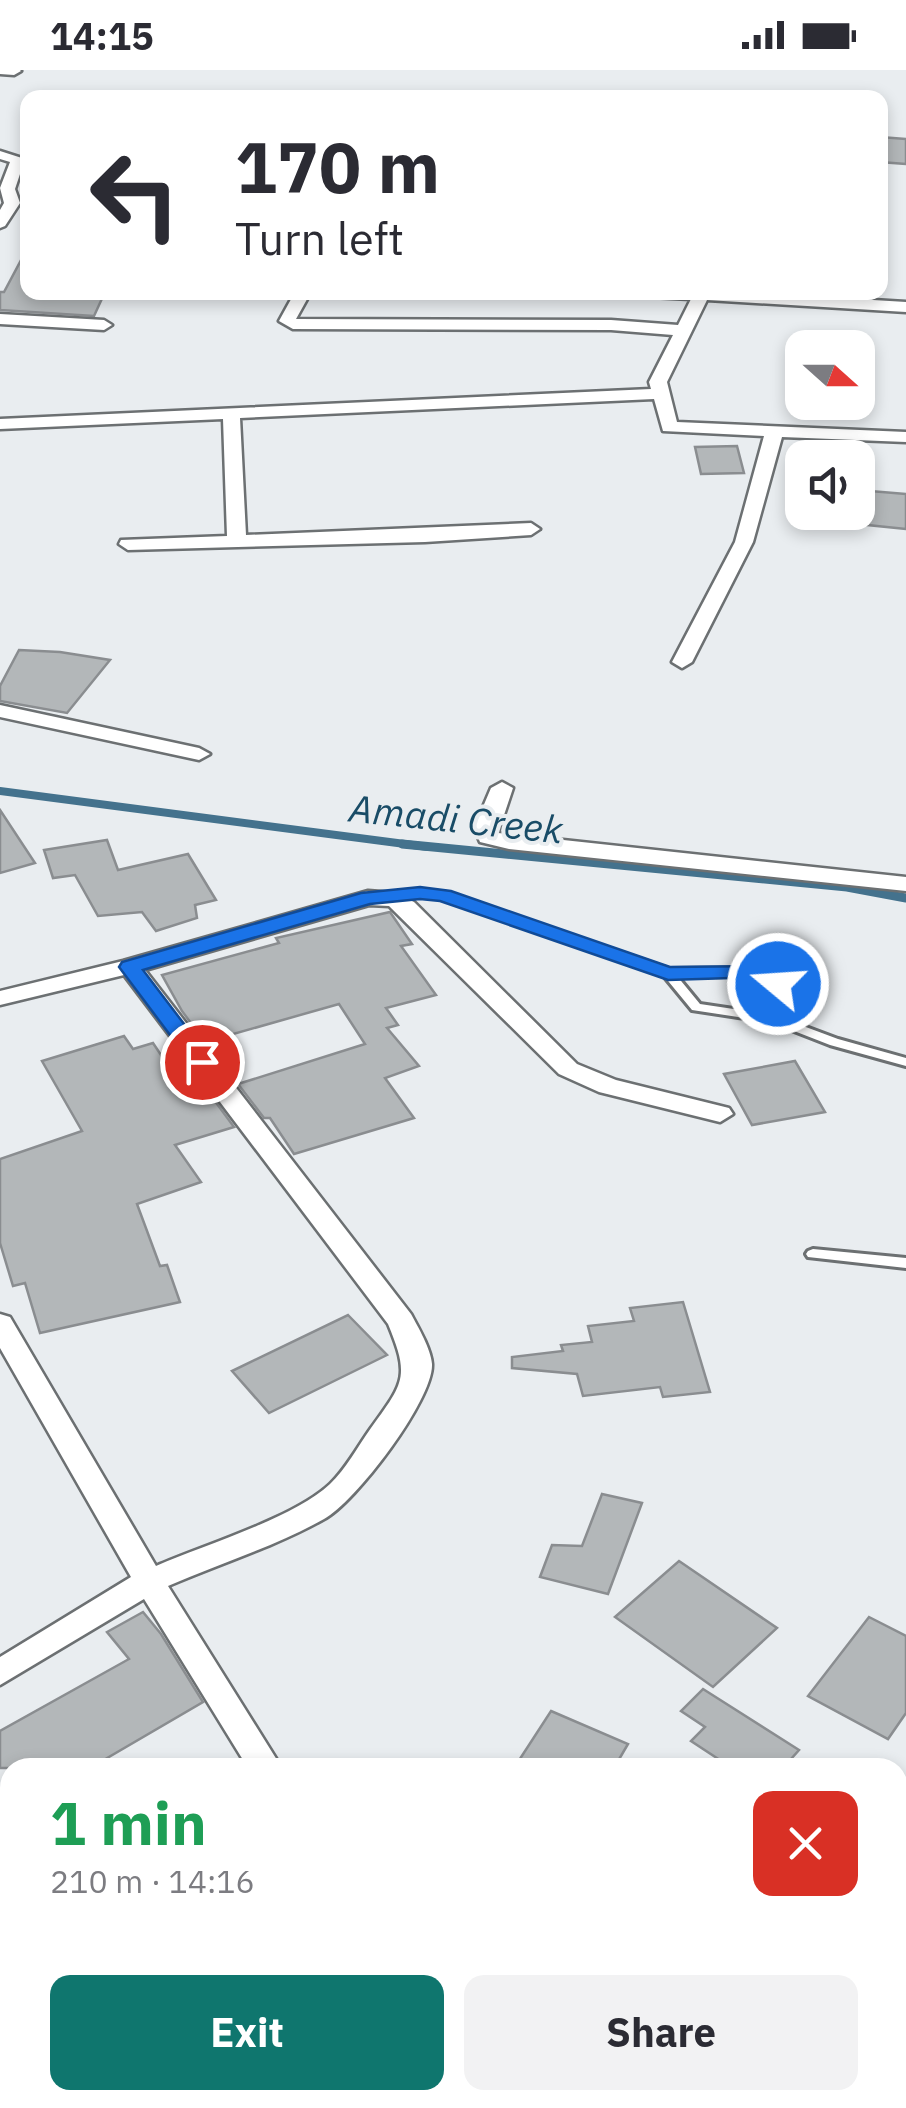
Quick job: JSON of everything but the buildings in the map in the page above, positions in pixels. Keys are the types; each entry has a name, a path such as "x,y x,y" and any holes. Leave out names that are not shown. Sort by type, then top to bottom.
{"street":[{"path":"0,70 14,70"},
{"path":"0,155 18,159 7,189 12,203 0,223"},
{"path":"298,300 287,320 293,324 611,325 685,331"},
{"path":"699,300 658,382 665,420 677,430 906,437"},
{"path":"756,300 906,308"},
{"path":"0,318 104,326"},
{"path":"0,424 658,394"},
{"path":"231,414 237,539"},
{"path":"682,662 744,542 774,433"},
{"path":"128,544 425,536 531,529"},
{"path":"0,711 200,754"},
{"path":"502,788 485,828 488,837 906,884"},
{"path":"0,998 130,967 368,898 382,898 406,906 568,1069 608,1086 720,1114"},
{"path":"0,1673 149,1581 315,1511 342,1492 400,1410 418,1364 401,1322 130,967"},
{"path":"0,1324 149,1581 260,1758"}],"lane":[{"path":"382,898 420,893 443,896 668,974 768,971 777,976 778,984 773,1019"},
{"path":"668,974 696,1008 773,1019 834,1042 906,1062"},
{"path":"814,1254 906,1263"}],"waterway":[{"name":"Amadi Creek","path":"0,791 414,845"},
{"name":"Amadi Creek","path":"402,844 414,845"},
{"name":"Amadi Creek","path":"414,845 847,887 906,898"},
{"name":"Amadi Creek","path":"414,845 428,847"}],"route":[{"path":"202,1062 130,967 368,898 432,893 668,974 768,971 777,976 778,984"}]}
